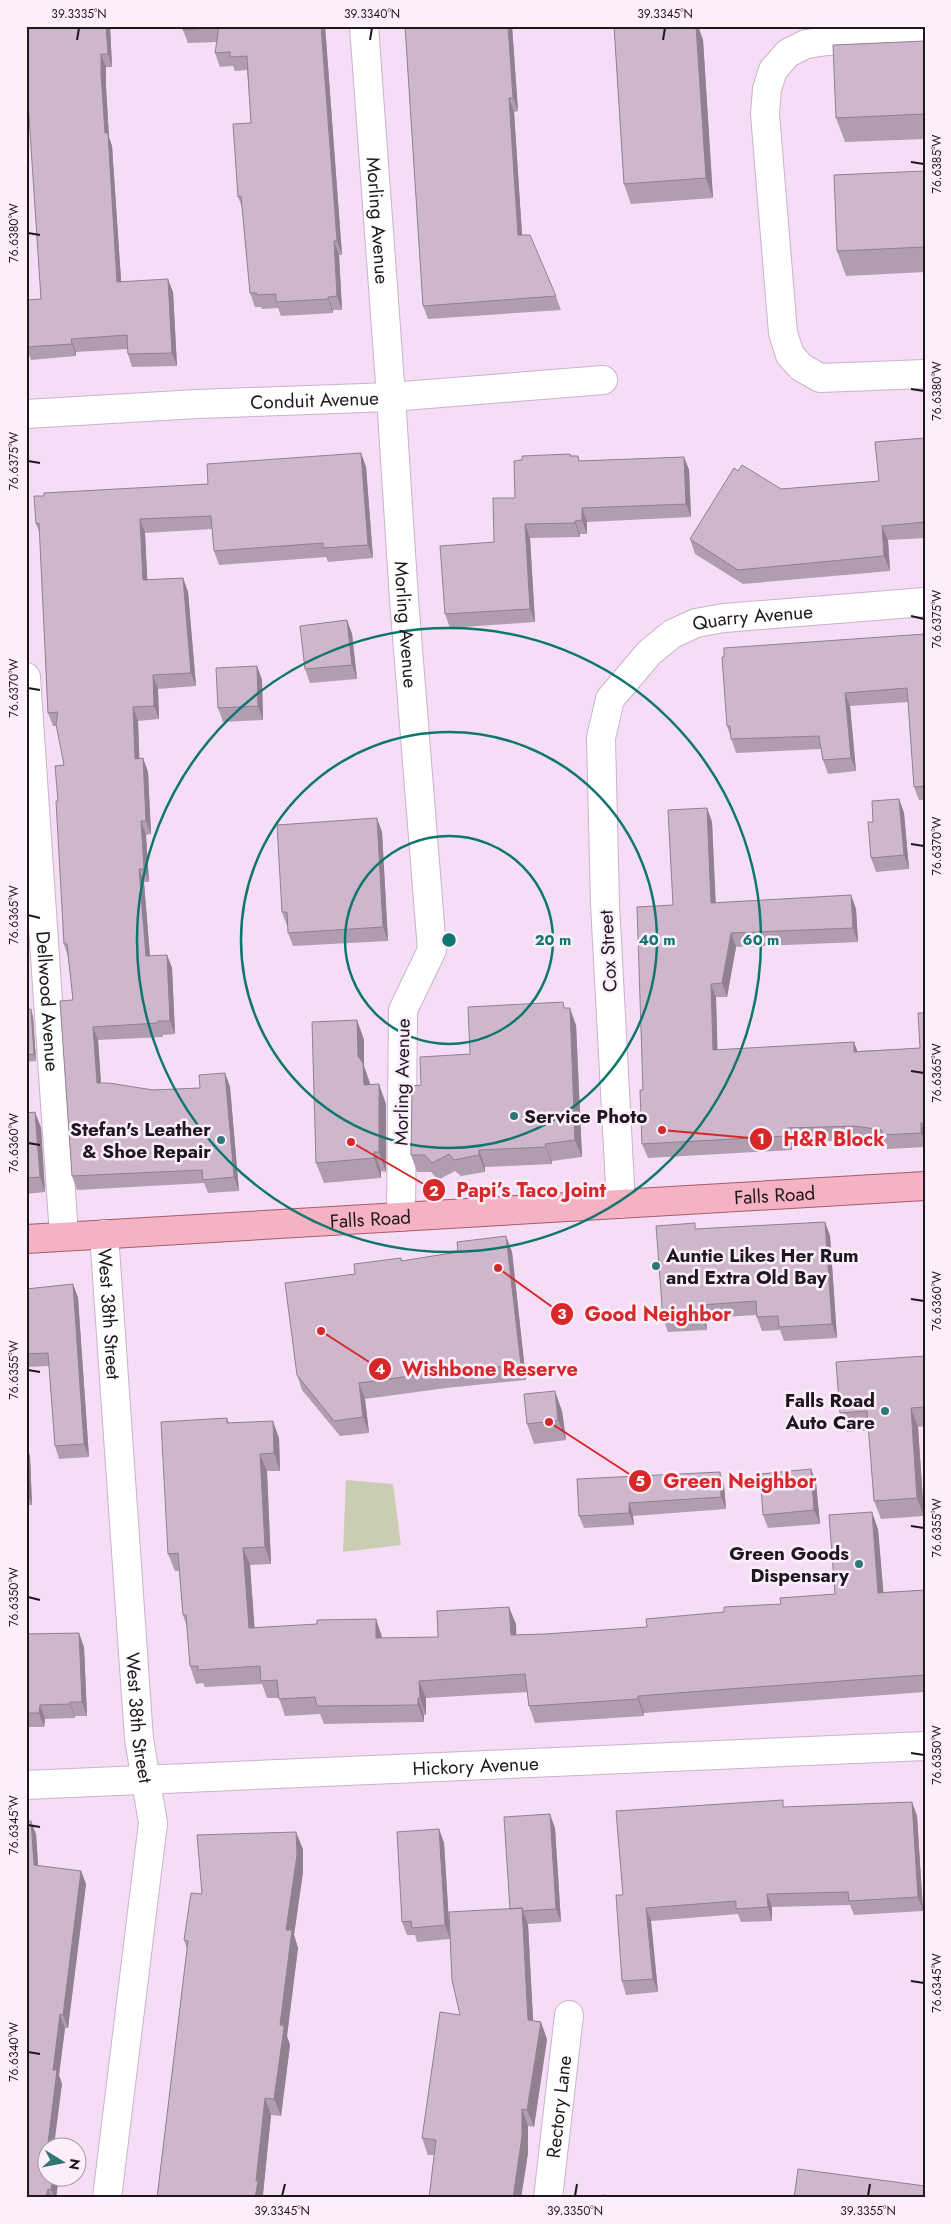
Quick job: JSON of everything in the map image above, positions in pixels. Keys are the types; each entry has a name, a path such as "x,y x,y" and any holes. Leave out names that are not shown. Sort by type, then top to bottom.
{"main road":[{"name":"Falls Road","path":"26,1239 925,1186"}],"street":[{"name":"Morling Avenue","path":"364,26 404,599 432,950 403,1010 401,1217"},
{"path":"925,36 828,41 806,44 788,53 773,70 767,90 765,114 783,333 790,355 801,367 820,378 925,374"},
{"name":"Conduit Avenue","path":"26,414 197,404 391,398 603,380"},
{"name":"Quarry Avenue","path":"610,699 649,653 672,634 696,623 724,618 925,602"},
{"name":"Dellwood Avenue","path":"26,677 64,1236"},
{"name":"Cox Street","path":"610,699 601,738 605,904 621,1204"},
{"name":"West 38th Street","path":"104,1234 139,1739 153,1823 107,2198"},
{"name":"Hickory Avenue","path":"26,1785 925,1746"},
{"name":"Rectory Lane","path":"548,2198 569,2015"}],"green space":[{"path":"346,1480 393,1484 401,1545 343,1552"}],"building":[{"path":"26,26 106,26 108,54 101,54 101,74 105,133 108,133 117,282 168,279 172,353 128,354 127,335 71,339 72,344 26,347 26,300 41,299 26,71"},
{"path":"183,26 321,26 337,241 334,241 337,296 328,297 328,299 276,302 276,294 257,295 257,293 250,293 241,196 238,197 233,124 251,123 247,56 230,57 230,52 215,53 219,27 183,30"},
{"path":"405,26 508,26 513,98 509,98 518,235 530,235 556,296 423,306"},
{"path":"614,26 696,26 706,178 624,184"},
{"path":"925,41 925,114 836,118 833,45"},
{"path":"925,171 925,247 837,251 834,175"},
{"path":"925,438 925,522 882,526 884,556 738,570 690,539 734,468 738,471 742,465 781,489 879,481 875,442"},
{"path":"361,453 368,545 323,548 323,543 214,551 211,516 140,519 143,580 183,578 191,673 153,675 154,706 133,707 135,759 143,758 146,821 141,821 144,869 139,869 146,956 167,955 170,1021 93,1027 97,1083 153,1090 200,1088 199,1075 225,1073 234,1177 203,1180 202,1170 72,1176 60,1001 73,1000 67,944 64,944 55,766 64,765 56,724 58,712 48,713 39,523 36,524 34,496 44,496 44,493 208,484 207,464"},
{"path":"570,454 570,456 578,456 579,461 684,457 686,504 582,508 582,520 575,521 575,523 525,524 530,609 445,614 440,546 494,542 493,498 515,498 514,461 522,460 522,456"},
{"path":"347,620 352,665 305,669 300,626"},
{"path":"925,634 925,786 914,787 907,688 845,693 851,758 823,760 819,736 731,739 730,726 727,726 722,657 724,657 724,648"},
{"path":"257,666 258,706 218,708 216,668"},
{"path":"899,799 904,855 871,858 868,822 873,822 872,801"},
{"path":"707,808 711,903 851,895 853,928 731,933 722,983 711,984 713,1050 854,1042 854,1052 920,1048 918,1013 925,1013 925,1123 921,1123 921,1133 882,1135 882,1130 855,1126 787,1128 787,1136 642,1144 640,1090 643,1090 637,907 673,905 668,810"},
{"path":"377,818 383,927 288,933 287,912 282,912 277,825"},
{"path":"563,1002 564,1008 570,1008 575,1140 545,1144 546,1147 479,1150 479,1155 454,1160 449,1154 432,1163 425,1155 411,1155 412,1086 421,1085 420,1057 470,1054 468,1007"},
{"path":"31,1009 34,1054 26,1055 26,1010"},
{"path":"357,1020 358,1056 363,1063 364,1085 379,1084 379,1152 374,1152 374,1158 316,1163 312,1022"},
{"path":"35,1112 40,1177 26,1178 26,1113"},
{"path":"825,1222 832,1324 779,1327 778,1316 757,1317 756,1301 701,1305 702,1316 663,1319 656,1226 695,1223 695,1229"},
{"path":"506,1236 521,1365 440,1372 359,1383 363,1417 334,1421 297,1375 285,1283 355,1274 354,1264 401,1258 401,1261 458,1252 457,1242"},
{"path":"73,1284 84,1444 55,1446 48,1353 26,1354 26,1289"},
{"path":"925,1356 925,1407 911,1408 917,1498 874,1501 867,1411 840,1413 836,1362"},
{"path":"555,1391 558,1420 527,1424 524,1394"},
{"path":"227,1418 227,1423 273,1421 274,1453 260,1454 265,1547 243,1548 249,1628 317,1624 317,1620 376,1619 376,1638 438,1637 437,1611 509,1607 511,1635 545,1634 647,1627 646,1619 724,1612 724,1607 781,1604 780,1598 835,1594 829,1515 872,1512 878,1593 925,1590 925,1675 638,1696 638,1699 529,1706 525,1674 419,1681 420,1698 418,1698 418,1705 317,1706 315,1697 279,1699 277,1680 261,1681 260,1666 198,1670 198,1666 190,1666 186,1615 183,1615 178,1553 168,1554 161,1422"},
{"path":"811,1469 814,1510 763,1515 760,1474"},
{"path":"720,1472 721,1497 629,1503 629,1513 579,1516 577,1479"},
{"path":"79,1633 82,1702 40,1705 39,1713 26,1713 26,1634"},
{"path":"783,1800 783,1807 912,1802 918,1897 849,1901 848,1892 767,1894 768,1907 736,1909 736,1901 646,1908 653,1979 622,1981 616,1895 623,1895 616,1811"},
{"path":"550,1814 556,1909 523,1911 522,1908 510,1909 504,1817"},
{"path":"26,1821 31,1821 34,1865 81,1871 63,2015 60,2014 53,2070 57,2070 49,2136 38,2136 38,2186 51,2186 51,2190 48,2189 46,2198 26,2198"},
{"path":"439,1829 445,1925 412,1928 411,1921 402,1922 397,1832"},
{"path":"296,1832 297,1855 286,1930 292,1930 280,2025 283,2025 284,2028 274,2099 265,2098 255,2198 157,2198 188,1941 184,1940 191,1893 202,1894 197,1835"},
{"path":"522,1908 528,2020 541,2022 527,2110 522,2109 522,2136 513,2198 429,2198 436,2140 422,2138 440,2012 460,2015 452,1980 449,1912"},
{"path":"798,2169 925,2186 925,2198 794,2198"},
{"path":"603,2195 626,2198 603,2198"}],"place":[{"name":"Service Photo","path":"514,1116"},
{"name":"H&R Block","path":"662,1130"},
{"name":"Stefan's Leather & Shoe Repair","path":"221,1140"},
{"name":"Papi’s Taco Joint","path":"351,1142"},
{"name":"Auntie Likes Her Rum and Extra Old Bay","path":"656,1266"},
{"name":"Good Neighbor","path":"498,1268"},
{"name":"Wishbone Reserve","path":"321,1331"},
{"name":"Falls Road Auto Care","path":"885,1411"},
{"name":"Green Neighbor","path":"549,1422"},
{"name":"Green Goods Dispensary","path":"859,1564"}]}
